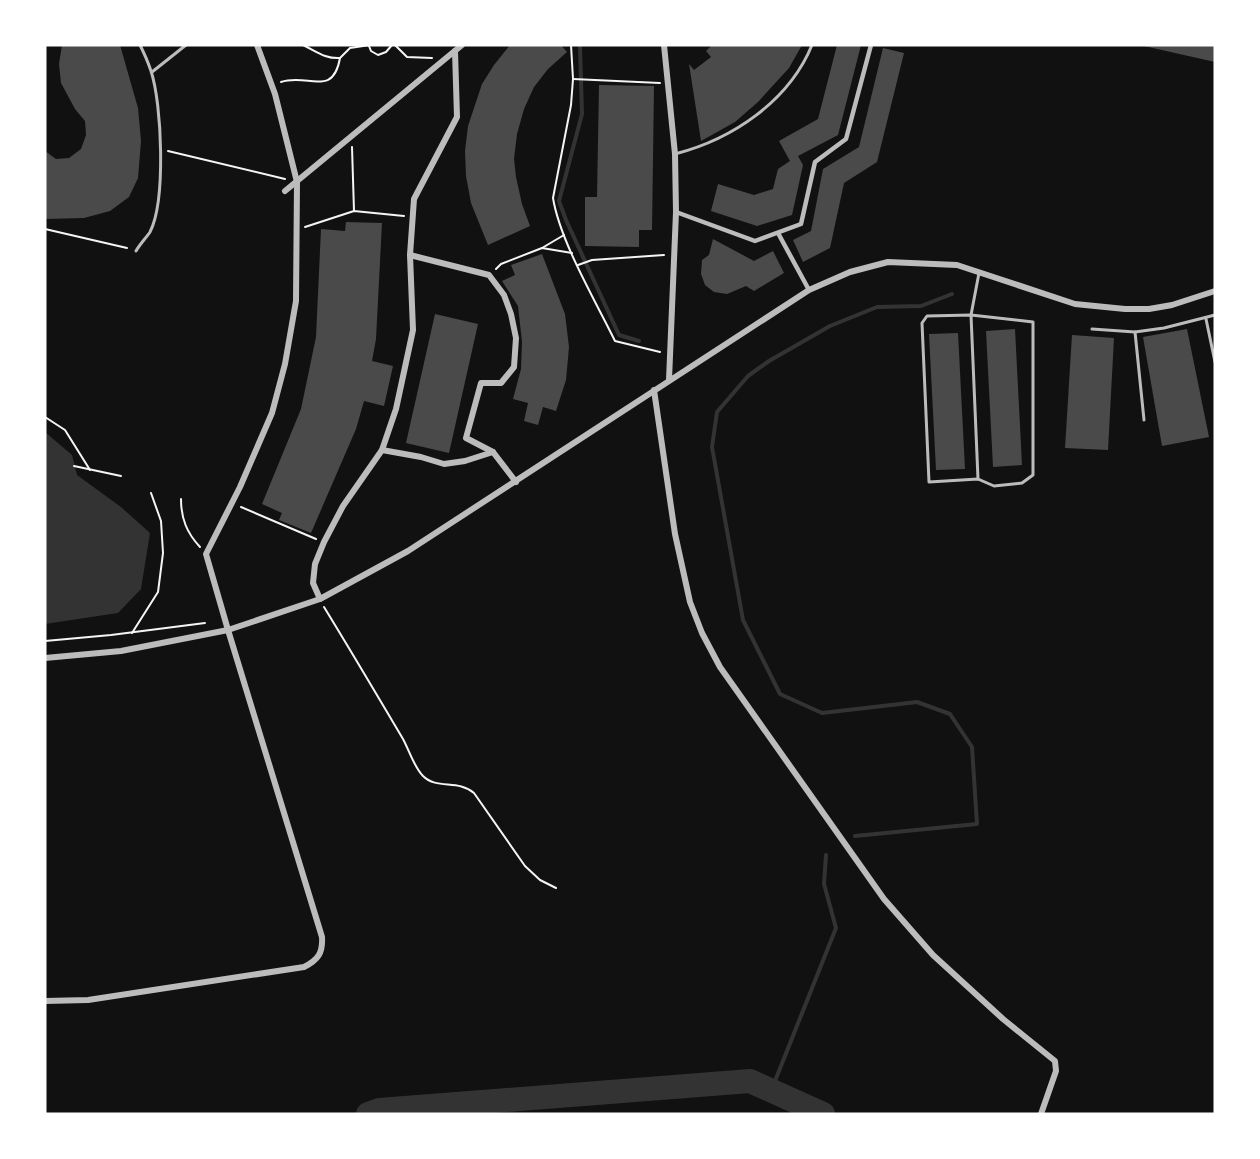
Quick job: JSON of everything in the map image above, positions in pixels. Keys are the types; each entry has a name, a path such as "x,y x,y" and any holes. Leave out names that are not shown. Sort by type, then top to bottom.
{"street":[{"path":"45,1001 88,1000 304,967 320,955 322,948 322,937 206,554 232,503 272,413 285,364 296,301 297,182 272,84 257,45"},
{"path":"285,191 462,45"},
{"path":"664,45 675,154 676,212 669,380"},
{"path":"676,212 755,241 801,224 814,162 846,139 871,45"},
{"path":"320,599 313,583 315,564 343,506 382,450 396,409 413,330 410,255 414,199 457,117 454,51"},
{"path":"778,233 809,290"},
{"path":"410,255 489,275 504,295 516,338 514,367 501,383 482,383 466,438 493,452 516,482"},
{"path":"45,658 121,651 228,630 320,599 408,551 809,290 850,272 888,262 957,265 1075,304 1125,309 1149,309 1215,291"},
{"path":"654,390 675,534 690,602 702,633 720,667 884,898 933,955 1003,1019 1055,1061 1056,1071 1041,1114"},
{"path":"382,450 444,464 465,461 493,452"}],"lane":[{"path":"136,250 150,231 157,207 160,149 152,72 140,45"},
{"path":"152,72 186,45"},
{"path":"675,154 700,148 726,136 759,113 787,87 812,45"},
{"path":"978,479 971,315 979,271"},
{"path":"971,315 1033,322 1033,475 1022,483 994,486 978,479 929,482 922,323 927,316 971,315"},
{"path":"1092,329 1135,333 1206,319 1215,315"},
{"path":"1206,319 1215,362"},
{"path":"1135,333 1144,420"}],"path":[{"path":"303,45 324,57 340,58"},
{"path":"272,84 298,78 314,83 333,78 338,71 340,58 350,48 358,46 370,46 371,51 378,55 386,52 393,45 408,57 430,57 439,63"},
{"path":"571,45 573,79 569,118 553,198 555,209 572,253 615,341 670,354"},
{"path":"573,79 669,84"},
{"path":"351,135 354,212"},
{"path":"160,149 297,182"},
{"path":"296,231 354,212 412,216"},
{"path":"45,229 136,250"},
{"path":"489,275 501,264 542,248 564,235"},
{"path":"542,248 572,253"},
{"path":"578,265 592,260 674,255"},
{"path":"45,417 64,429 90,470"},
{"path":"74,466 121,476"},
{"path":"132,633 158,592 163,553 161,521 151,493"},
{"path":"181,499 183,522 189,534 206,554"},
{"path":"232,503 324,542"},
{"path":"320,599 423,776 440,784 466,786 474,793 525,866 540,880 556,888"},
{"path":"45,641 205,623"}],"shaded area":[{"path":"45,432 72,455 77,475 121,507 150,533 141,589 118,613 45,624"}],"building":[{"path":"62,45 120,45 138,108 141,141 138,178 129,197 110,211 84,218 45,219 45,151 56,159 69,158 81,149 86,135 85,121 75,109 61,83 59,64"},
{"path":"510,45 561,45 567,52 548,69 534,87 524,109 517,134 514,159 516,177 530,226 488,245 471,203 466,176 465,151 468,126 482,84"},
{"path":"712,45 802,45 789,68 758,102 735,122 701,141 689,64 694,70 711,57 706,51"},
{"path":"837,45 861,45 838,135 798,156 803,165 792,215 757,226 711,211 718,184 754,195 773,189 778,169 790,161 779,141 818,119"},
{"path":"1215,45 1215,62 1144,46"},
{"path":"883,48 904,53 877,162 844,183 830,248 803,262 793,240 811,231 823,169 859,147"},
{"path":"599,85 654,86 652,230 639,230 639,247 585,246 585,197 597,197"},
{"path":"346,222 382,223 376,339 372,361 393,366 384,406 364,401 356,429 311,533 279,520 282,513 262,504 301,409 316,337 321,229 345,231"},
{"path":"713,239 754,261 773,251 784,273 754,291 746,286 727,294 714,292 705,285 701,274 702,260 709,255"},
{"path":"542,254 565,314 569,347 566,380 556,411 543,407 538,425 524,421 528,403 513,399 521,369 522,342 518,306 502,281 515,275 511,265"},
{"path":"435,314 478,324 449,453 406,443"},
{"path":"1015,329 1022,465 993,467 986,331"},
{"path":"1187,329 1209,437 1162,446 1143,337"},
{"path":"958,333 965,469 936,470 929,334"},
{"path":"1072,335 1114,338 1108,450 1065,448"}],"waterway":[{"path":"580,45 582,114 559,201 619,335 639,341"},
{"path":"855,836 977,824 972,747 950,714 917,702 822,713 780,694 743,620 712,447 717,412 748,376 769,361 830,326 877,307 921,306 952,294"},
{"path":"771,1091 836,928 824,884 826,855"},
{"path":"368,1114 379,1110 750,1081 823,1114"}]}
